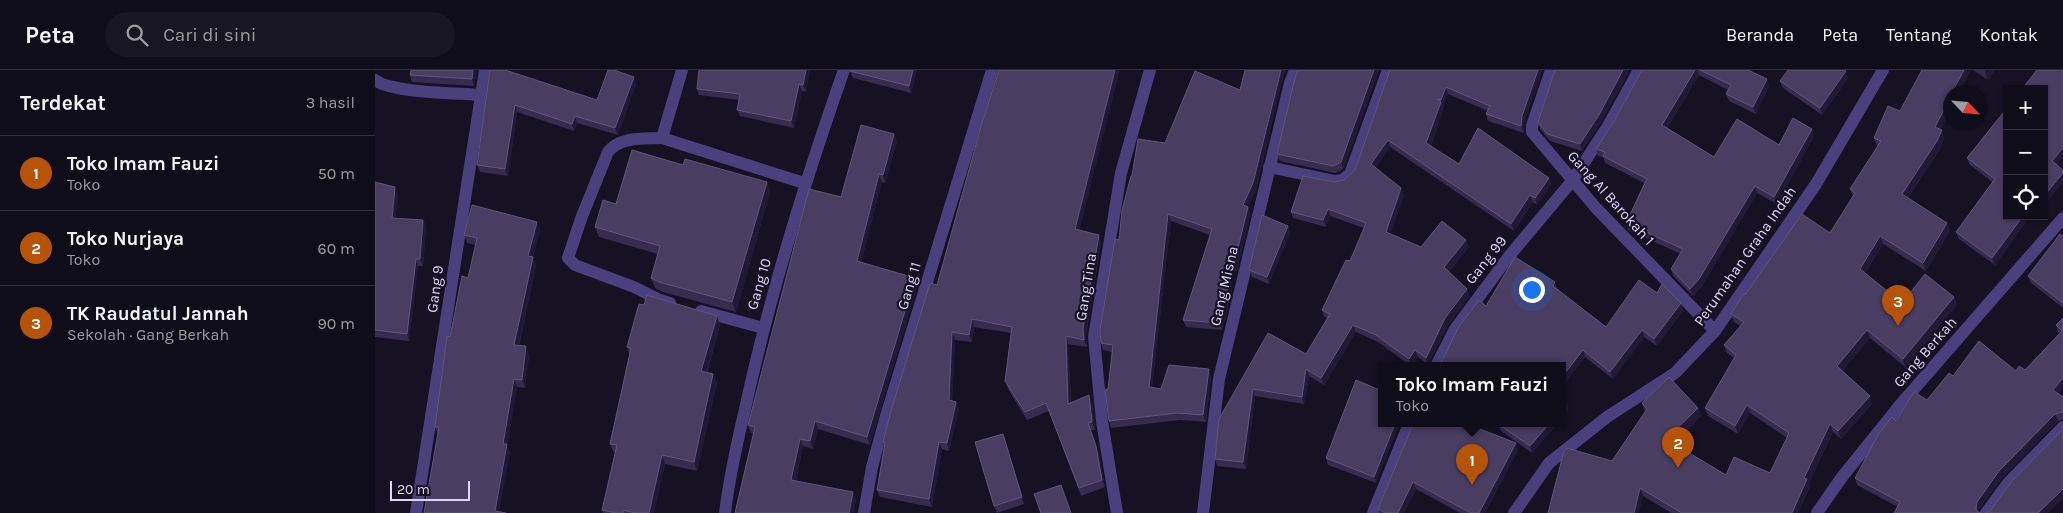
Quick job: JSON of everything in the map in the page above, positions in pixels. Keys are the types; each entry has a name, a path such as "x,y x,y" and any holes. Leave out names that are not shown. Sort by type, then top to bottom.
{"street":[{"name":"Gang 9","path":"416,513 485,70"},
{"path":"662,138 682,70"},
{"name":"Gang 10","path":"725,513 728,488 763,328 805,183 843,70"},
{"name":"Gang 11","path":"864,513 872,467 886,416 992,70"},
{"name":"Gang Tina","path":"1117,513 1102,421 1094,336 1121,173 1150,70"},
{"name":"Gang Misna","path":"1203,513 1219,379 1269,167 1295,70"},
{"path":"1269,167 1335,181 1342,180 1349,174 1387,70"},
{"name":"Gang Al Barokah 1","path":"1551,70 1532,126 1532,132 1572,181 1715,331"},
{"name":"Gang 99","path":"1438,362 1455,329 1510,254 1572,181 1608,126 1639,70"},
{"name":"Perumahan Graha Indah","path":"1514,513 1549,463 1607,417 1675,373 1715,331 1816,184 1883,70"},
{"path":"375,80 379,84 393,88 480,95"},
{"path":"763,328 660,300 634,287 575,266 567,258 608,152 615,144 622,141 662,138 805,183"},
{"name":"Gang Berkah","path":"1817,513 1842,477 1900,405 2061,222"},
{"path":"1373,513 1408,427"},
{"path":"1986,513 2008,483 2063,427"}],"building":[{"path":"411,70 473,70 472,79 410,75"},
{"path":"490,70 505,70 597,100 608,70 614,70 634,77 615,128 575,116 572,124 515,105 505,169 477,165"},
{"path":"699,70 806,70 803,85 799,84 791,121 737,110 740,94 697,89"},
{"path":"850,70 913,70 909,86"},
{"path":"999,70 1115,70 1075,229 1099,235 1083,328 1084,340 1066,336 1068,404 1089,395 1092,422 1088,423 1096,446 1102,480 1079,488 1046,403 1025,412 1005,381 1012,327 972,319 969,335 952,332 949,400 956,402 947,443 939,442 929,499 877,490 885,443 883,442 891,411 930,283 937,285 982,123"},
{"path":"1245,70 1281,70 1253,183 1243,205 1248,207 1234,264 1231,263 1228,288 1220,323 1183,320 1212,229 1168,214 1149,387 1161,389 1169,365 1209,369 1203,415 1177,413 1109,421 1105,390 1108,389 1113,345 1101,343 1100,330 1115,239 1119,240 1122,210 1132,176 1138,139 1165,143 1195,71 1240,90"},
{"path":"1298,70 1374,70 1341,162 1333,166 1277,154"},
{"path":"1390,70 1538,70 1522,116 1521,126 1486,114 1490,106 1446,87 1441,100 1437,99 1441,102 1426,143 1459,164 1478,128 1549,178 1535,198 1530,195 1511,224 1388,140 1371,164 1401,188 1386,232 1421,247 1442,221 1466,240 1444,267 1467,289 1445,318 1426,358 1415,350 1409,359 1376,335 1353,325 1321,378 1306,369 1302,397 1253,389 1243,462 1215,459 1219,419 1268,333 1306,354 1330,314 1322,310 1346,260 1350,261 1366,223 1328,209 1323,220 1291,212 1303,176 1334,182 1344,180 1355,170"},
{"path":"1555,70 1623,70 1599,115 1580,144 1547,134 1538,122"},
{"path":"1642,70 1695,70 1662,125 1714,157 1737,119 1779,145 1793,118 1812,129 1774,197 1755,186 1699,279 1690,289 1671,269 1683,249 1626,223 1647,179 1603,156 1605,152 1596,149 1613,123"},
{"path":"1700,70 1748,70 1767,79 1753,107 1726,94 1731,85"},
{"path":"1788,70 1846,71 1820,108 1780,81"},
{"path":"1922,70 1964,70 1956,85 1943,85 1943,112 1935,127 1942,130 1937,141 1902,194 1947,223 1923,263 1880,236 1860,269 1902,303 1925,274 1954,297 1903,359 1867,330 1837,366 1870,396 1838,431 1830,424 1804,478 1807,479 1792,513 1682,513 1640,488 1634,513 1548,513 1564,451 1567,448 1612,461 1647,409 1642,403 1669,377 1698,408 1666,439 1726,475 1734,457 1770,473 1789,433 1747,405 1735,426 1705,408 1736,355 1724,345 1744,322 1731,314 1744,293 1745,295 1802,214 1830,233 1855,193 1850,189 1881,141 1874,138 1888,106 1900,111"},
{"path":"2037,70 2063,70 2063,148 2052,161 2063,170 2063,173 2048,191 2048,85 2025,85"},
{"path":"2003,113 2003,220 2020,220 1992,258 1956,232 1995,179 1967,158"},
{"path":"861,125 894,134 883,175 879,174 857,261 915,278 867,437 815,421 810,441 800,439 791,480 853,492 849,513 735,513 755,427 748,425 809,189 841,197"},
{"path":"632,150 683,165 685,159 767,182 732,302 659,282 651,278 660,246 595,227 603,200 616,204"},
{"path":"375,182 395,187 392,218 423,220 420,259 416,259 407,334 375,330"},
{"path":"472,205 537,222 528,256 533,257 514,345 526,346 522,380 514,379 503,444 507,444 495,511 506,513 424,513 439,427 435,427 447,336 450,337 462,276 468,278 477,238 464,235"},
{"path":"1262,215 1288,226 1267,277 1249,270"},
{"path":"2060,234 2063,236 2063,303 2028,276"},
{"path":"1515,257 1555,282 1553,286 1606,327 1639,280 1657,293 1662,284 1681,303 1654,339 1642,330 1610,372 1583,350 1566,372 1566,362 1441,362 1459,326 1479,300 1486,306"},
{"path":"647,295 717,316 701,371 713,374 694,462 662,455 649,513 635,513 623,510 623,513 616,513 602,510 617,445 610,444 631,348 627,347 639,304 644,305"},
{"path":"2063,318 2063,378 2053,390 2063,397 2063,413 2055,414 1999,471 1977,502 1976,509 1981,513 1894,513 1900,502 1855,478 1878,435 1892,417 1896,421 1914,392 1927,400 1949,373 1953,376 1979,341 2016,371 2019,366 2025,370 2062,331 2056,325"},
{"path":"1356,380 1378,389 1378,427 1394,427 1374,477 1326,458"},
{"path":"1412,427 1475,427 1516,443 1479,513 1471,513 1413,482 1398,513 1385,513 1378,509"},
{"path":"1502,427 1546,427 1530,446"},
{"path":"2063,429 2063,489 2038,513 1985,513 1990,511 2012,481"},
{"path":"1003,434 1022,497 994,506 975,442"},
{"path":"1061,485 1071,513 1041,513 1034,494"}],"place":[{"name":"TK Raudatul Jannah","path":"1898,326"},
{"name":"Toko Nurjaya","path":"1678,468"},
{"name":"Toko Imam Fauzi","path":"1472,485"}]}
